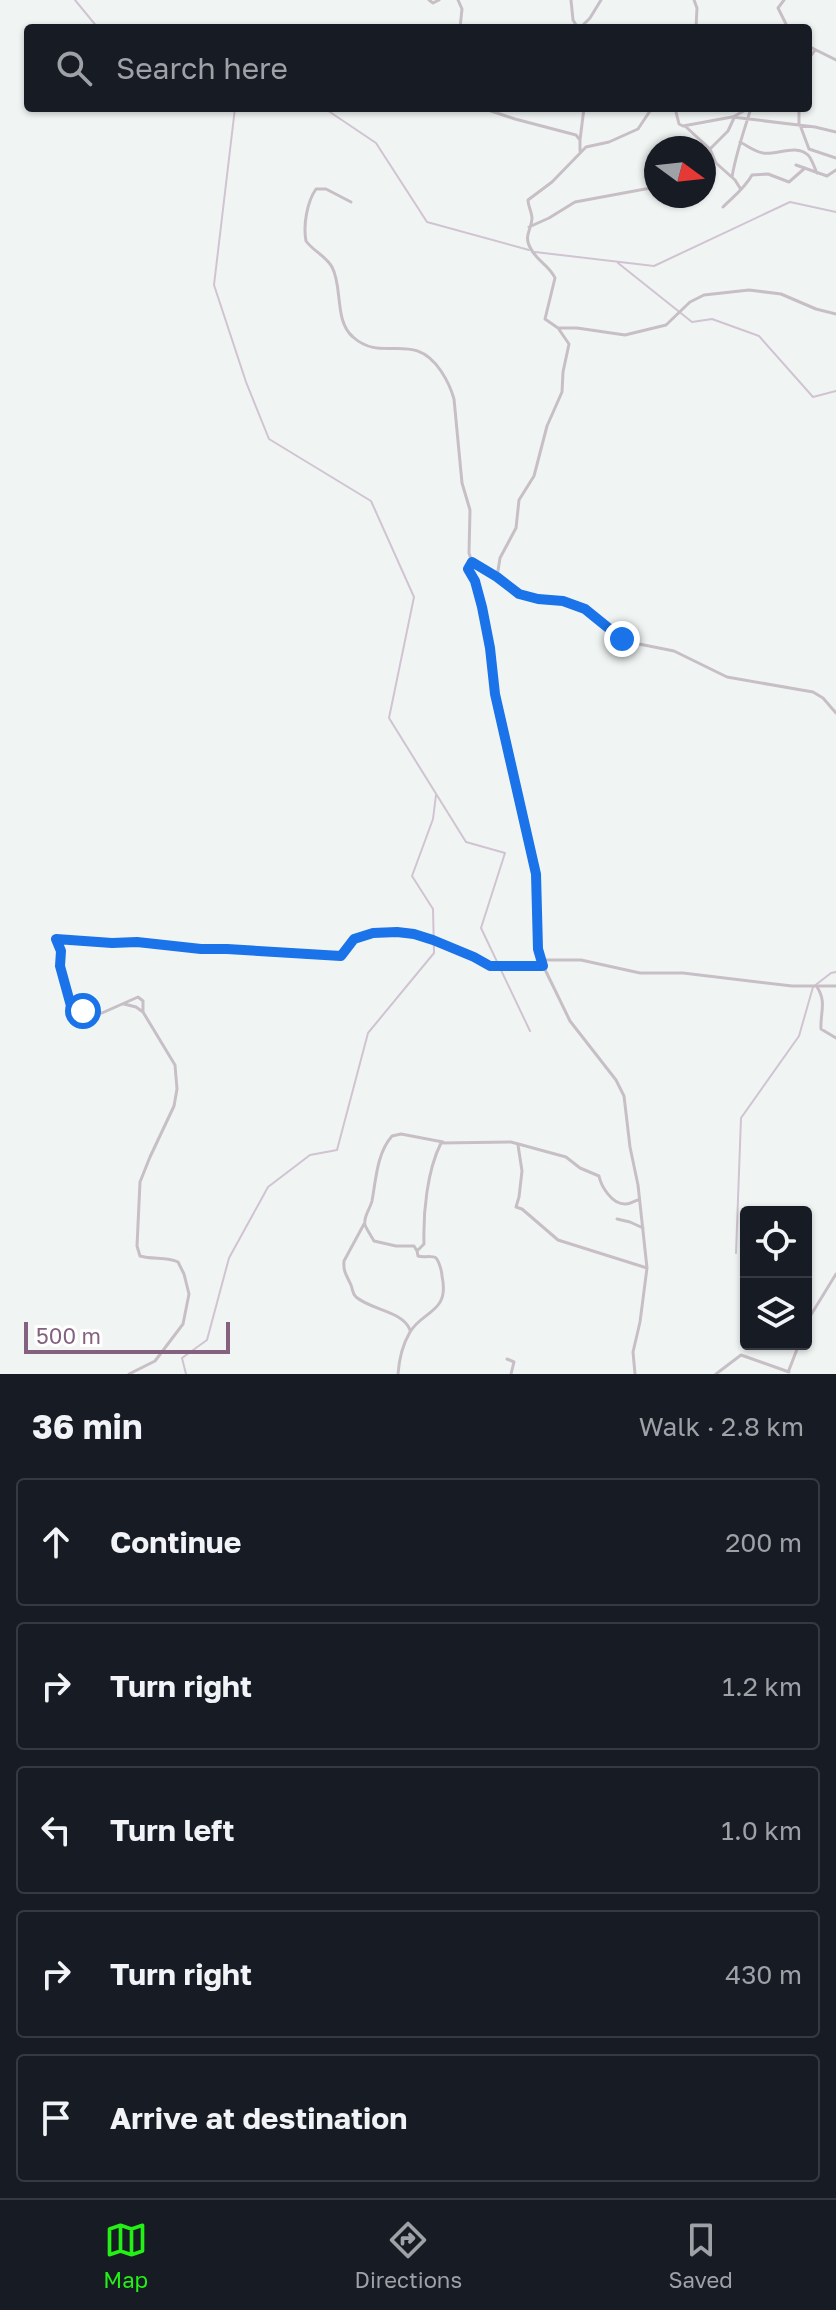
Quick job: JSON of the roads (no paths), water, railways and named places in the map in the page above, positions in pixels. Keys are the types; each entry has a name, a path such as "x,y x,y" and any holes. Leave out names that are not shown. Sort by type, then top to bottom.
{"street":[{"path":"429,0 433,3 439,0"},
{"path":"458,0 462,9 460,24"},
{"path":"571,0 576,24"},
{"path":"583,24 601,0"},
{"path":"694,0 696,24"},
{"path":"784,0 778,8 786,24"},
{"path":"812,48 836,60"},
{"path":"812,54 815,49"},
{"path":"494,112 573,134 580,140"},
{"path":"580,152 584,112"},
{"path":"497,577 497,565 516,528 519,500 537,471 547,426 561,397 569,344 558,328 545,319 554,289 554,275 531,249 527,238 532,217 528,200 552,182 588,146 609,142 635,131 645,122 649,112"},
{"path":"676,112 679,124 696,136"},
{"path":"685,126 744,112"},
{"path":"732,178 749,112"},
{"path":"752,112 756,121"},
{"path":"799,112 800,125 809,149 836,158"},
{"path":"733,117 836,132"},
{"path":"716,143 728,131 733,117"},
{"path":"740,142 762,153 803,152 810,157 817,173"},
{"path":"716,163 740,189"},
{"path":"796,165 827,176 836,170"},
{"path":"723,207 755,174 768,174 789,182 805,168"},
{"path":"351,202 326,189 316,189 306,222 306,241 332,267 344,323 350,335 371,346 422,351 437,365 450,386 462,483 470,510 469,553 472,562 519,594 563,601 585,609 617,636 629,642 674,651 727,677 813,692 836,713"},
{"path":"529,227 575,202 644,189"},
{"path":"558,328 625,335 666,325 690,302 704,295 749,290 781,294 808,307 836,314"},
{"path":"472,562 468,569 475,581 482,607 495,694 536,874 541,960 570,1021 624,1096 647,1268 633,1352 635,1374"},
{"path":"143,1012 143,1001 138,997 102,1013 75,1010 64,981 60,966 61,951 56,939 341,956 354,939 373,933 397,932 433,940 490,966 543,966"},
{"path":"541,960 581,960 640,973 683,973 735,981 836,986"},
{"path":"817,987 824,1004 821,1029 836,1038"},
{"path":"122,1004 143,1012 175,1065 177,1089 174,1106 140,1182 137,1246 140,1256 178,1262 189,1294 183,1324 169,1344 155,1361 129,1374"},
{"path":"410,1330 403,1320 355,1296 343,1263 364,1224 380,1160 392,1136 401,1134 443,1142 518,1144 566,1157 580,1168 597,1174 604,1190 622,1204 638,1200"},
{"path":"417,1251 424,1244 424,1209 443,1142"},
{"path":"518,1144 522,1171 516,1207 558,1240 647,1268"},
{"path":"617,1219 643,1228"},
{"path":"364,1224 374,1241 414,1246 418,1256 433,1257 442,1276 443,1289 435,1310 410,1330 400,1357 398,1374"},
{"path":"812,1313 836,1274"},
{"path":"716,1374 741,1355 789,1373 797,1350"},
{"path":"507,1359 514,1362 511,1374"}],"waterway":[{"path":"75,0 95,24"},
{"path":"235,112 214,285 246,382 269,439 371,501 414,597 389,718 466,842 505,853 481,928 530,1031"},
{"path":"330,112 376,143 427,222 529,250"},
{"path":"535,252 654,266 790,202 836,212"},
{"path":"618,263 692,322 712,319 759,336 813,397 836,391"},
{"path":"186,1374 182,1358 207,1340 229,1258 268,1187 310,1155 337,1150 368,1033 434,953 433,909 412,876 433,819 436,795"},
{"path":"736,1253 741,1118 799,1036 813,987 836,972"}]}
